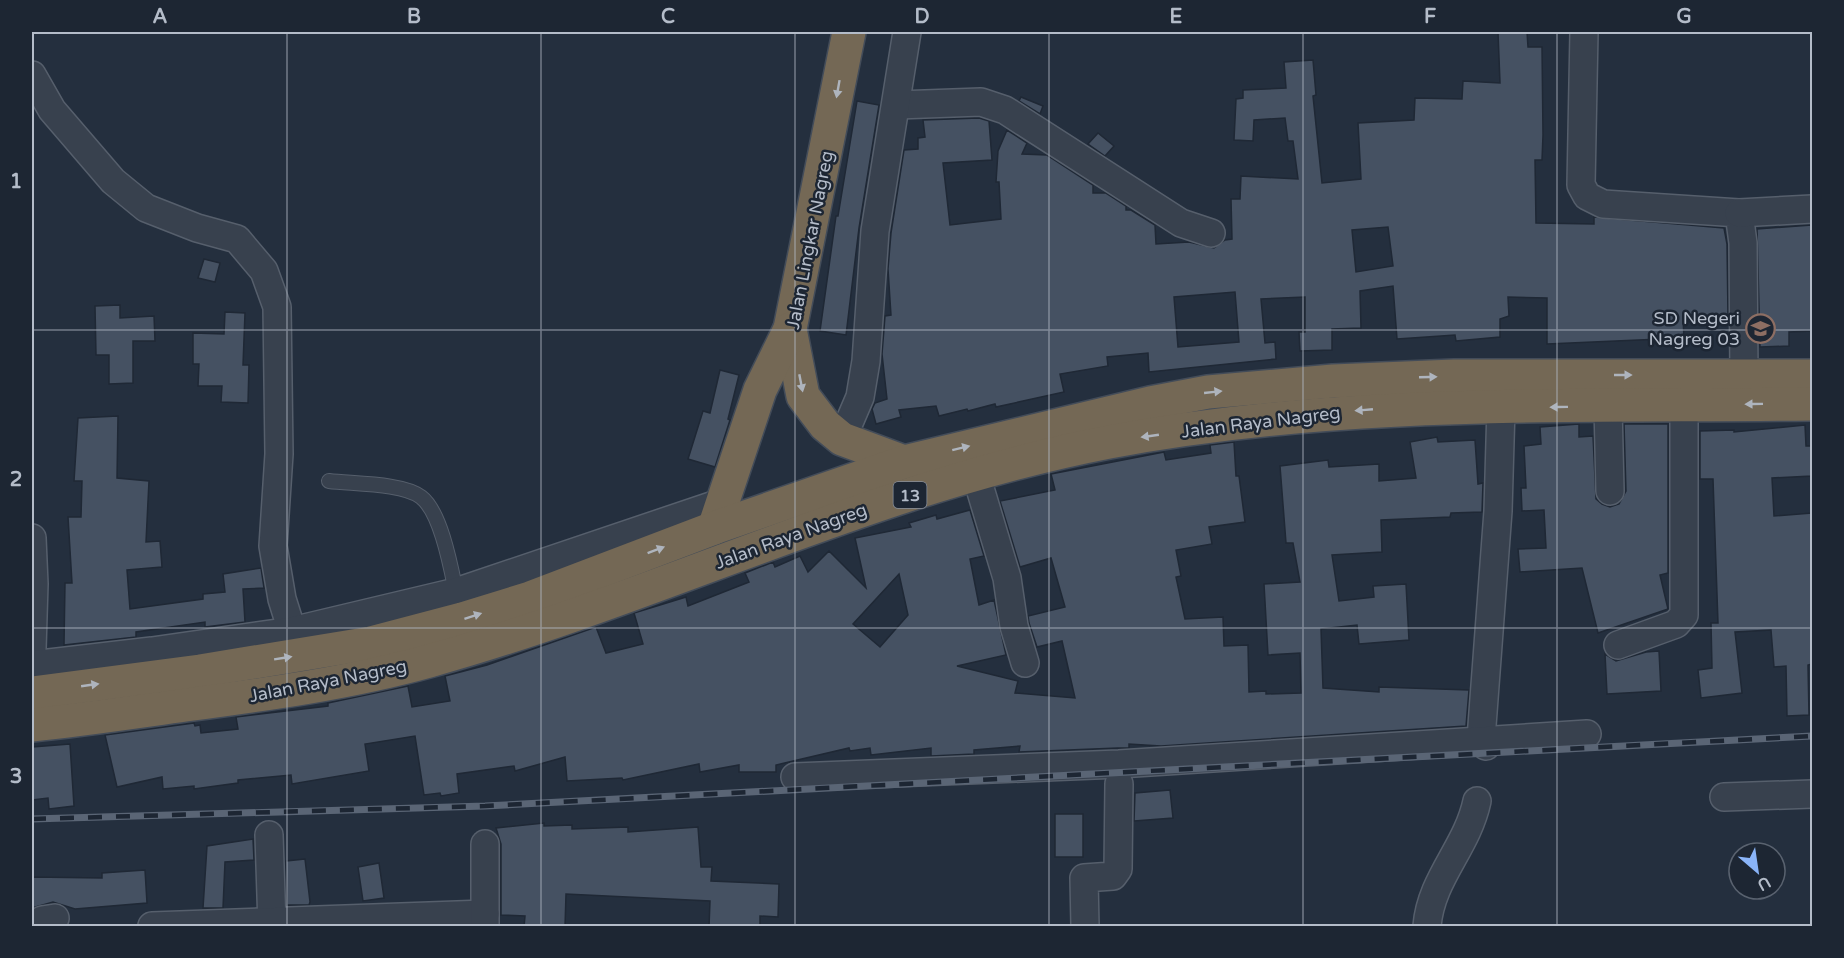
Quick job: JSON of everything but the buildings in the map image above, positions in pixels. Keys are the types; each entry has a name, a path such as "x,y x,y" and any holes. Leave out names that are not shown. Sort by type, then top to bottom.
{"highway":[{"name":"Jalan Lingkar Nagreg","path":"849,32 790,329 804,396 825,425 842,439 904,462"},
{"path":"717,516 760,390 790,329"},
{"name":"Jalan Raya Nagreg","path":"32,680 200,671 371,643 462,620 530,598 717,516 904,462 1150,403 1208,392 1333,381 1454,376 1812,376"},
{"name":"Jalan Raya Nagreg","path":"32,725 255,696 364,677 431,660 537,627 814,525 976,475 1109,442 1226,424 1370,409 1812,404"}],"street":[{"path":"842,439 860,397 863,379 875,231 907,32"},
{"path":"1584,32 1581,184 1587,196 1603,204 1739,213 1812,209"},
{"path":"32,75 52,110 113,181 146,208 197,228 237,239 264,271 277,307 279,454 273,546 282,599 292,631"},
{"path":"897,105 981,102 1005,110 1180,223 1211,233"},
{"path":"1739,213 1743,243 1744,375"},
{"path":"1618,645 1676,624 1684,615 1684,405"},
{"path":"1608,406 1610,491"},
{"path":"1484,742 1501,407"},
{"path":"976,475 1007,578 1014,626 1025,663"},
{"path":"32,680 152,651 292,631 456,592 717,516"},
{"path":"32,538 34,565 32,649"},
{"path":"795,777 1119,772 1340,751 1587,734"},
{"path":"1085,927 1084,878 1113,876 1118,869 1119,772"},
{"path":"1724,797 1812,794"},
{"path":"1427,927 1436,885 1473,820 1477,801"},
{"path":"269,836 272,924"},
{"path":"152,927 485,920 485,844"}],"lane":[{"path":"329,481 402,489 420,496 433,511 456,592"}],"railway":[{"path":"32,819 485,806 1812,736"}],"place":[{"name":"SD Negeri Nagreg 03","path":"1761,328"}]}
